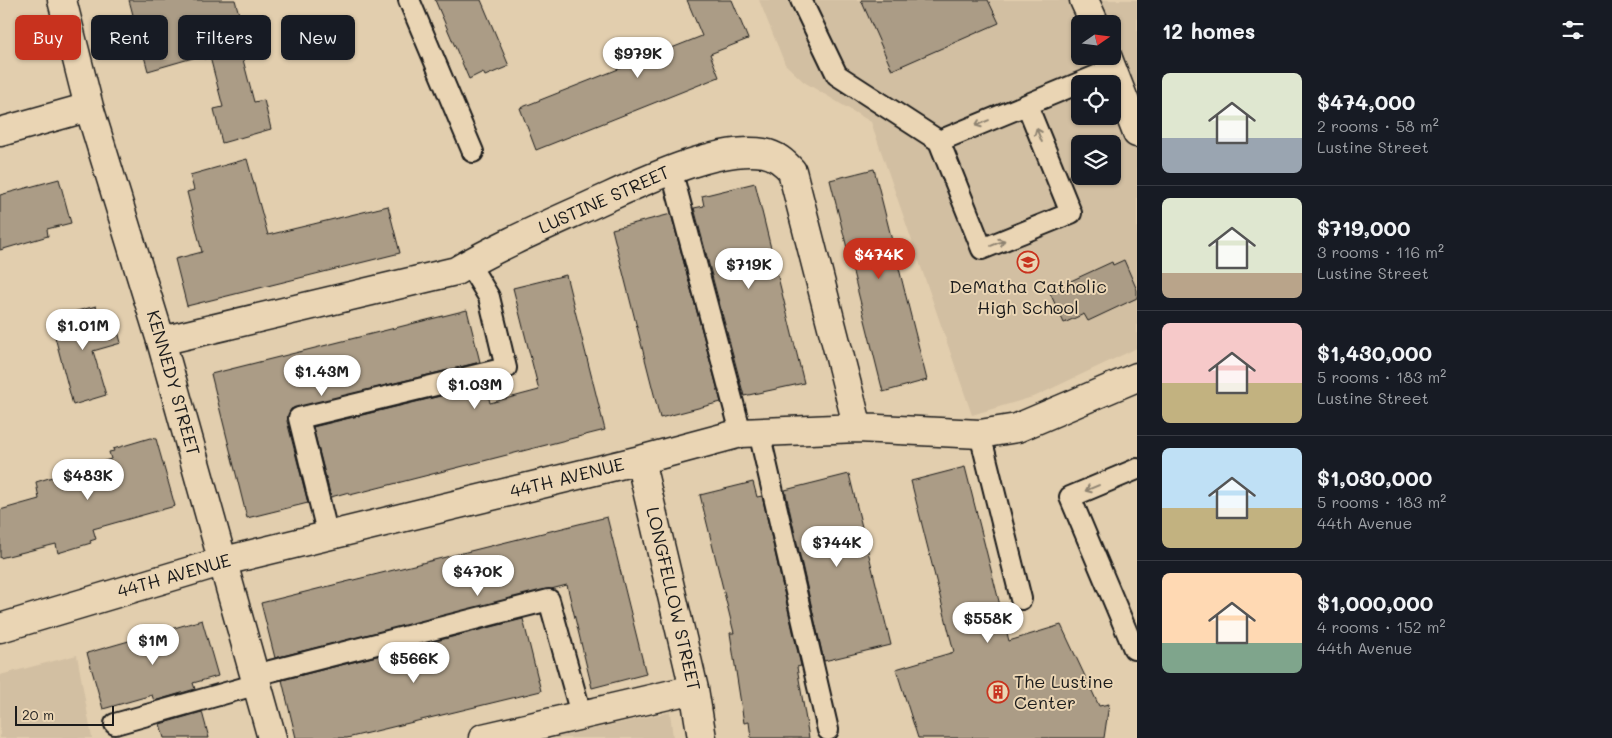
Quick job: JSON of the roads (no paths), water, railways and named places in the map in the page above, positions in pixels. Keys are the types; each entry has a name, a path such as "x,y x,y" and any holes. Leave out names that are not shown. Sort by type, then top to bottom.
{"street":[{"name":"KENNEDY STREET","path":"62,0 90,107 161,341 272,738"},
{"path":"1084,0 1091,15"},
{"path":"1111,65 1137,133"},
{"path":"0,132 90,107"},
{"name":"LUSTINE STREET","path":"161,341 456,271 499,246 671,169 731,153 764,153 781,160 792,171 858,428"},
{"name":"44TH AVENUE","path":"0,628 224,561 750,433 858,428 980,434 1017,428 1137,377"},
{"name":"LONGFELLOW STREET","path":"640,460 694,689 702,738"},
{"path":"482,738 694,689"}],"lane":[{"path":"409,0 473,152"},
{"path":"801,0 837,75 938,141 982,249 1071,213 1027,105"},
{"path":"938,141 1027,105 1106,65"},
{"path":"671,169 750,433 828,730"},
{"path":"328,536 299,418 506,368 488,297 469,264"},
{"path":"980,434 1021,599"},
{"path":"1137,468 1070,497 1134,649 1137,648"},
{"path":"115,724 256,680 549,600 581,714"}],"place":[{"name":"DeMatha Catholic High School","path":"1028,262"},
{"name":"The Lustine Center","path":"998,692"}]}
